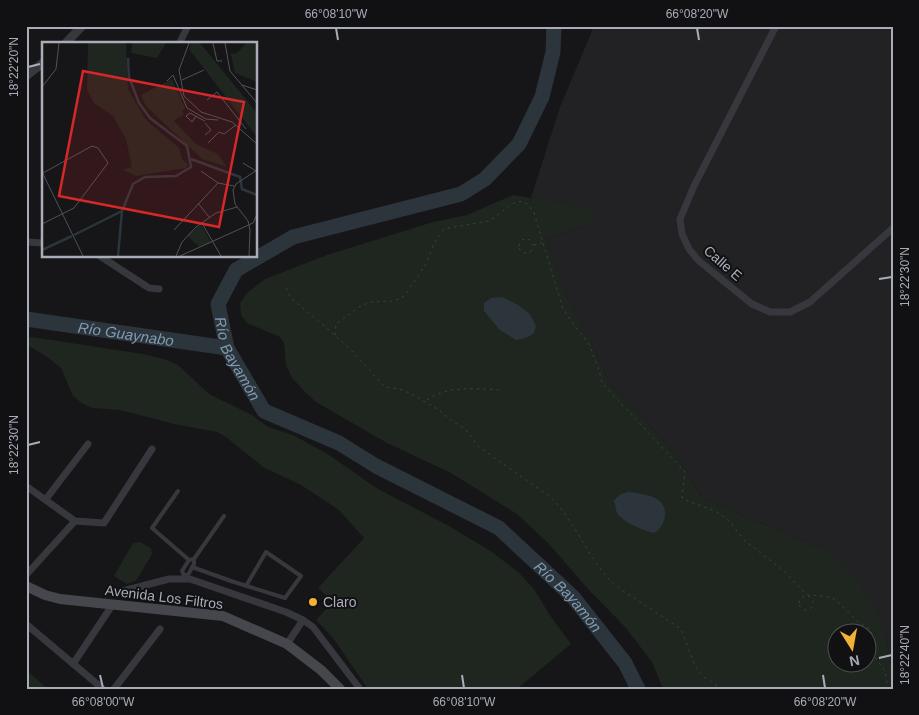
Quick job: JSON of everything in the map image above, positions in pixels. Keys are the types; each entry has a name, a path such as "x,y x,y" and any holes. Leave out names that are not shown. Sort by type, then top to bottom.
{"main road":[{"name":"Avenida Los Filtros","path":"26,586 45,595 60,599 223,616 287,644 321,670 340,689"}],"street":[{"path":"67,42 82,26"},
{"path":"180,42 188,26"},
{"name":"Calle E","path":"776,26 694,186 680,219 682,234 689,249 699,260 752,304 770,312 790,312 810,302 893,228"},
{"path":"26,76 42,67"},
{"path":"26,242 42,243"},
{"path":"103,258 149,288 159,289"},
{"path":"46,499 88,444"},
{"path":"26,486 75,520 104,523 152,449"},
{"path":"26,575 75,520"},
{"path":"123,591 183,577 286,612 303,620 313,628 360,689"},
{"path":"73,664 113,604"},
{"path":"287,644 303,620"},
{"path":"26,624 103,689"},
{"path":"114,689 160,629"}],"lane":[{"path":"178,491 152,528 188,560"},
{"path":"188,560 182,572 183,577 188,575 194,564 194,559 224,516"},
{"path":"192,568 246,586 285,598 301,576 266,552 246,586"},
{"path":"188,560 194,559"}],"path":[{"path":"335,335 336,324 358,308 372,302 397,300 405,295 426,264 434,243 444,229 488,221 514,202 523,201 528,204 534,213 563,308 589,344 602,383 685,472 682,496 684,499 717,512 729,521 745,541 784,570 800,588 808,595 813,599 814,604 810,609 804,610 800,606 799,601 803,596 808,595 825,596 834,599 859,623 870,630 874,653 885,671 888,689"},
{"path":"524,240 530,241 533,245 532,250 527,253 522,252 519,248 520,243 524,240"},
{"path":"533,245 543,243"},
{"path":"286,288 291,298 299,306 335,335 385,386 400,389 426,401 465,429 479,447 549,496 567,517 609,580 678,627 682,632 696,668 704,677 722,689"},
{"path":"426,401 443,392 454,390 501,390"}],"shaded area":[{"path":"594,26 893,26 893,676 886,637 855,577 826,550 702,498 686,470 669,447 610,385 589,337 565,293 546,239 595,222 531,198 560,107"},
{"path":"513,195 592,209 595,222 546,239 565,293 589,337 610,385 669,447 686,470 702,498 826,550 841,560 853,574 877,613 886,637 893,676 893,689 663,689 652,662 626,628 588,589 548,543 517,514 451,473 387,443 316,402 292,378 286,365 284,343 280,337 247,323 241,315 240,303 247,293 265,279 327,255 433,222 467,215"},
{"path":"503,297 530,314 536,326 534,333 526,338 516,340 500,330 484,311 484,303 491,298"},
{"path":"32,337 143,354 178,365 209,394 252,415 268,427 293,435 329,455 378,489 449,526 492,552 518,572 534,589 549,614 571,644 517,689 368,689 333,638 316,620 333,602 318,588 364,538 339,510 301,485 263,467 217,432 174,424 120,410 93,408 83,404 73,396 61,368 46,356 27,345 26,339"},
{"path":"629,492 643,494 661,502 665,511 664,521 654,533 629,523 617,513 614,501 620,495"},
{"path":"140,542 151,548 152,554 136,581 127,584 114,576 133,543"},
{"path":"26,670 48,689 26,689"}],"waterway":[{"name":"Río Bayamón","path":"258,257 293,237 461,194 485,179 519,144 542,97 553,52 554,26"},
{"name":"Río Bayamón","path":"257,258 236,270 218,304 227,348 264,411 339,443 376,466 499,528 573,597 625,663 638,689"},
{"name":"Río Guaynabo","path":"26,319 227,348"}],"place":[{"name":"Claro","path":"313,602"}]}
